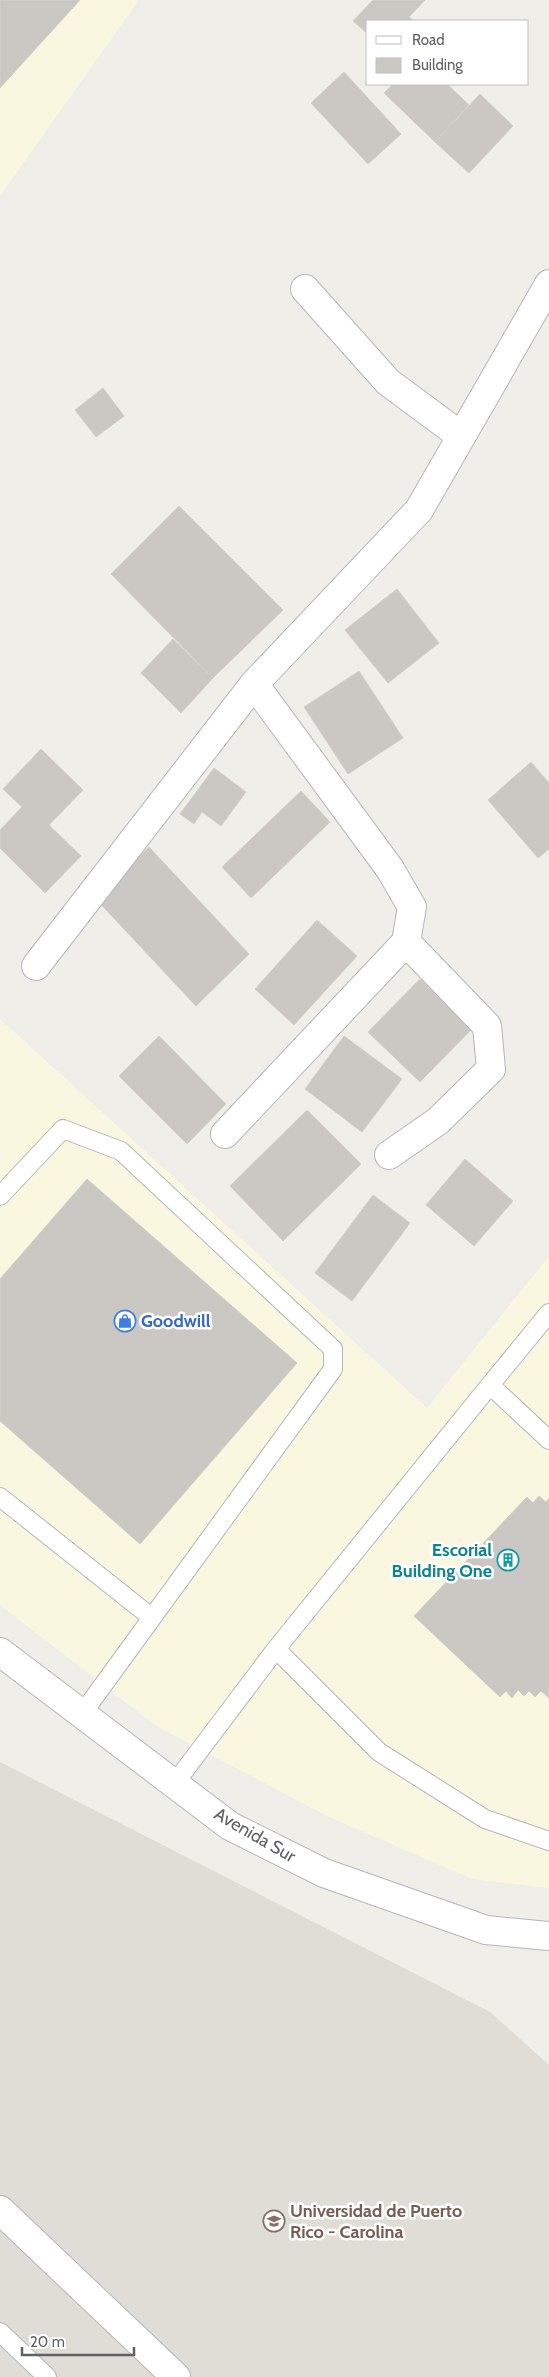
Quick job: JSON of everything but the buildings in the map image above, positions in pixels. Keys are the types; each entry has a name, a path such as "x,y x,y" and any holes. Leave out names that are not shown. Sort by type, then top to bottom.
{"street":[{"path":"36,966 254,684 419,510 549,284"},
{"path":"305,289 388,382 461,436"},
{"path":"225,1134 406,942 412,908 390,869 254,684"},
{"path":"389,1155 438,1122 491,1070 487,1026 406,942"},
{"name":"Avenida Sur","path":"0,1652 230,1826 324,1873 486,1930 549,1936"},
{"path":"0,2210 176,2377"}],"lane":[{"path":"0,1196 63,1129 121,1151 334,1349 333,1368 151,1616 82,1714"},
{"path":"174,1783 276,1649 549,1313"},
{"path":"490,1385 549,1440"},
{"path":"0,1497 151,1616"},
{"path":"276,1649 379,1752 484,1818 549,1840"},
{"path":"0,2332 47,2377"}],"shaded area":[{"path":"0,0 139,0 0,196"},
{"path":"0,1019 427,1408 549,1256 549,1888 472,1879 329,1817 156,1726 0,1605"},
{"name":"Universidad de Puerto Rico - Carolina","path":"0,1762 490,2012 549,2065 549,2377 0,2377"}],"place":[{"name":"Goodwill","path":"125,1321"},
{"name":"Escorial Building One","path":"508,1560"},
{"name":"Universidad de Puerto Rico - Carolina","path":"274,2221"}]}
